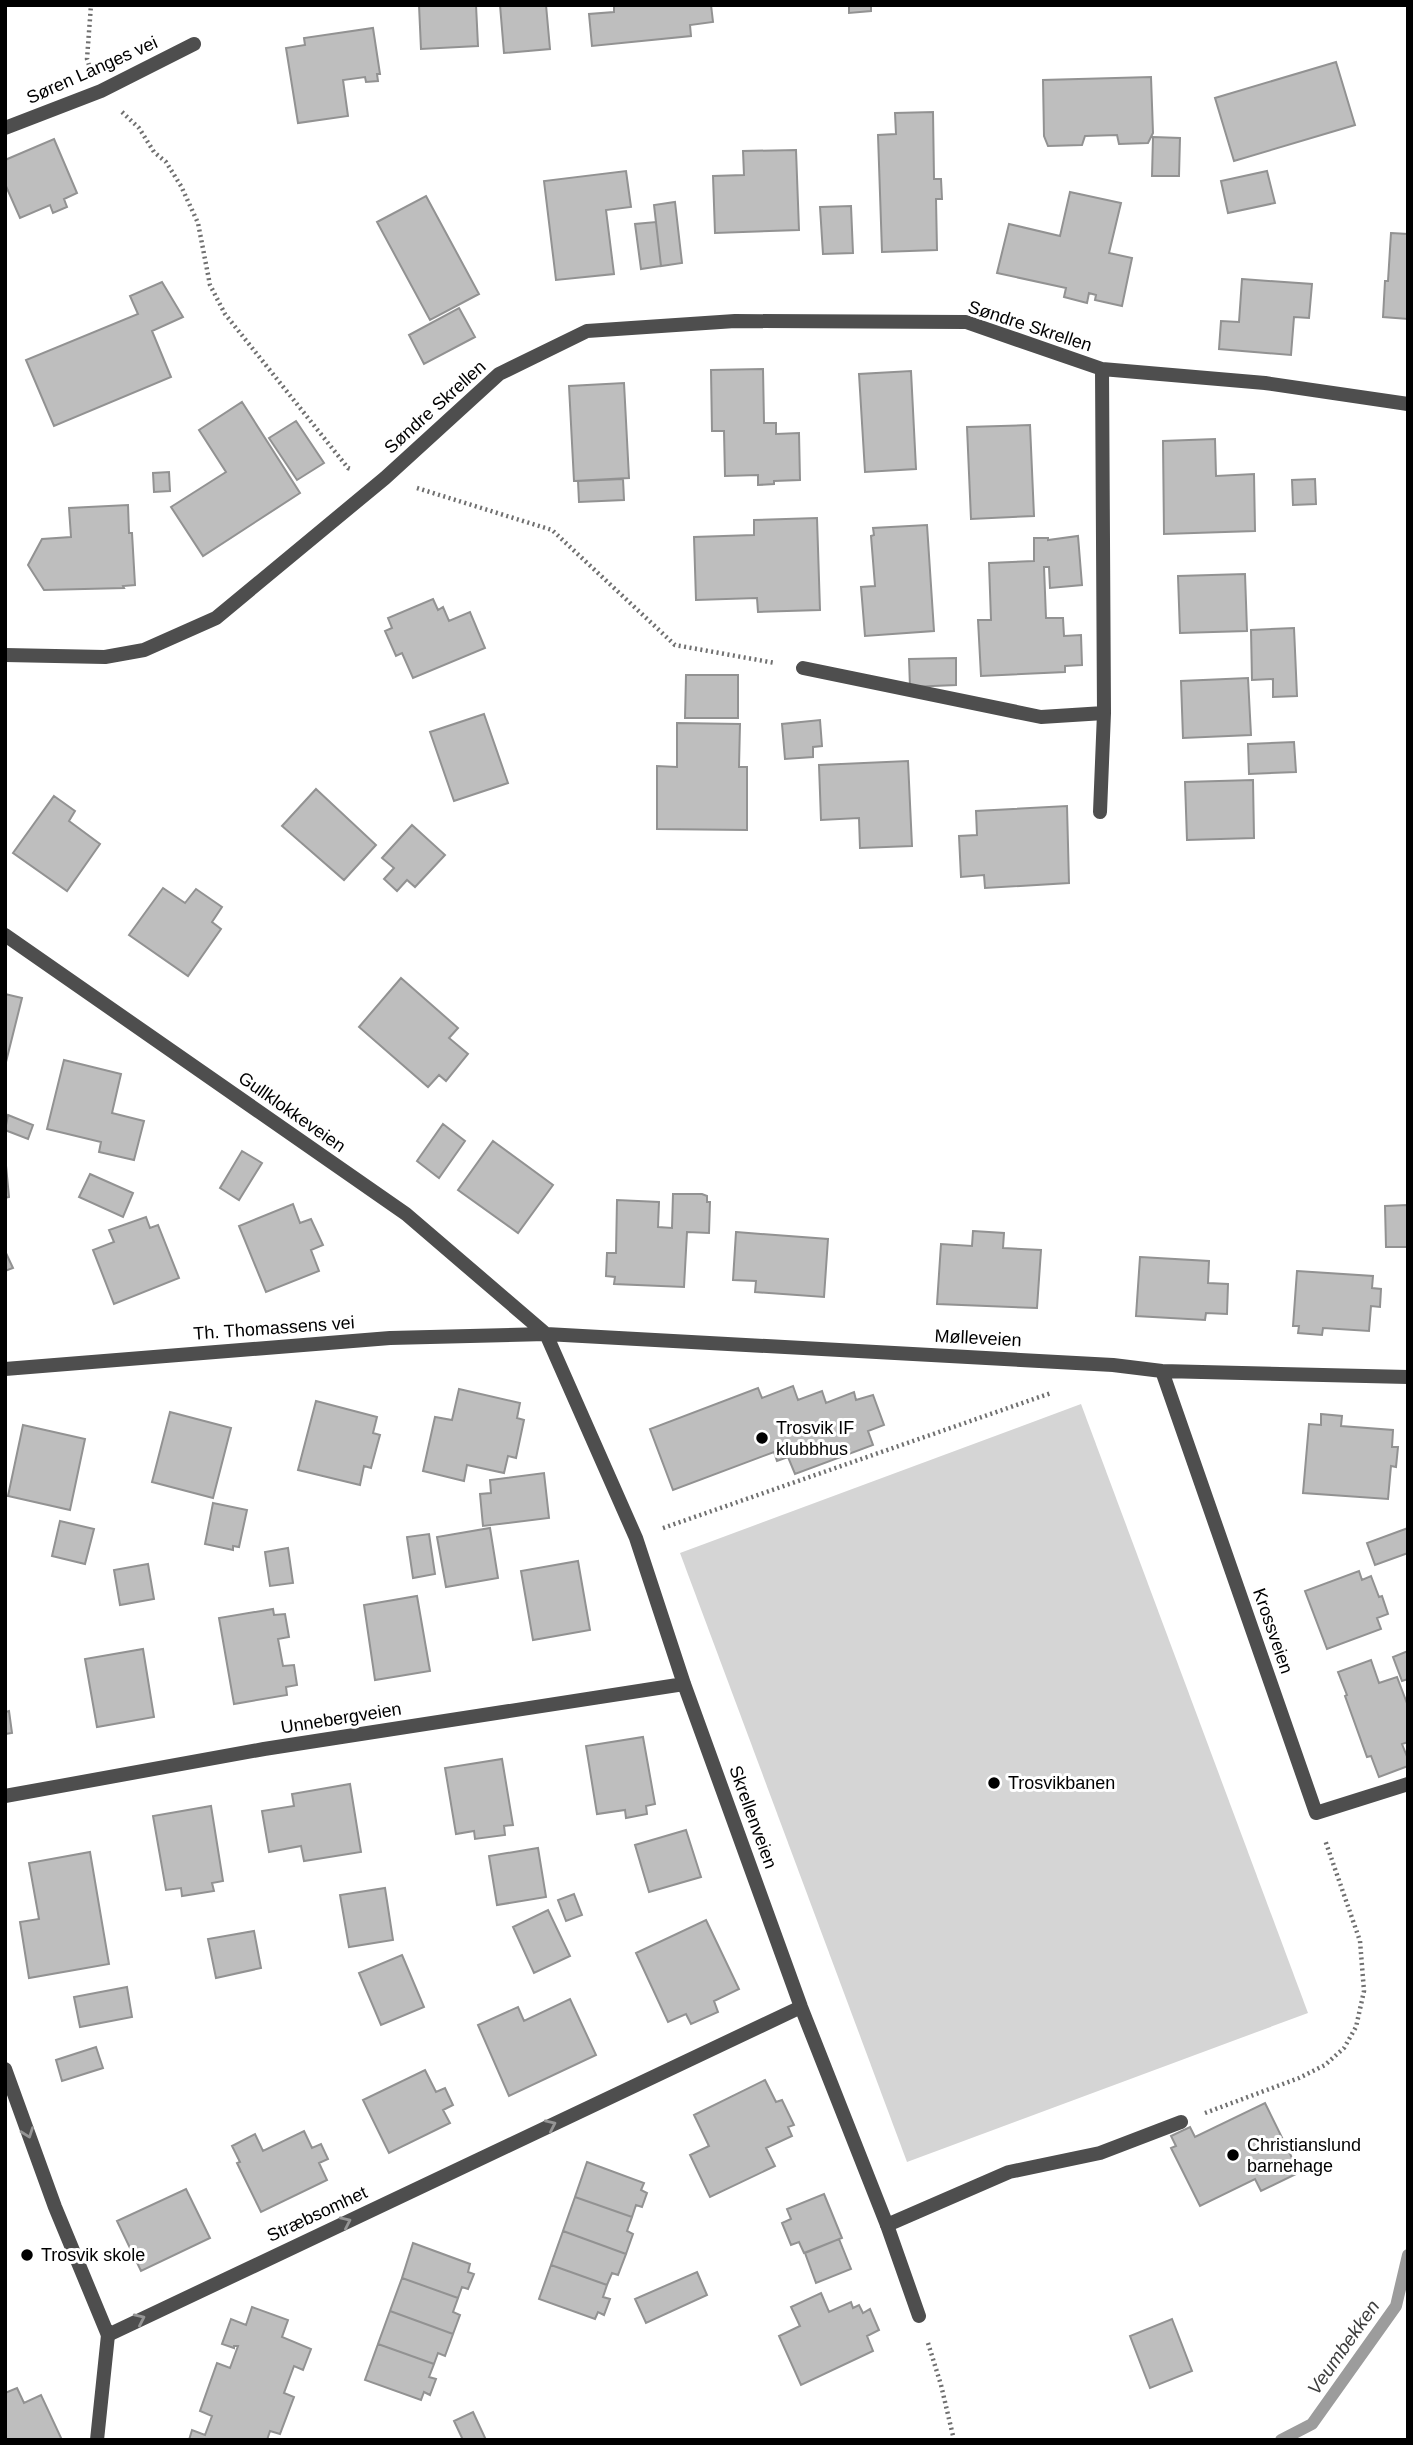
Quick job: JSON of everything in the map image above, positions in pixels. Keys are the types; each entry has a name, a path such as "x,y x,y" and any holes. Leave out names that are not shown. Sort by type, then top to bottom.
{"street":[{"name":"Søren Langes vei","path":"5,128 101,91 194,44"},
{"name":"Søndre Skrellen","path":"5,655 118,655 144,650 216,618 385,478 499,374 587,331 735,321 966,322 1102,369 1265,383 1408,404"},
{"name":"Søndre Skrellen","path":"1100,812 1104,713 1102,369"},
{"path":"803,668 1041,717 1104,713"},
{"name":"Gullklokkeveien","path":"5,935 406,1214 546,1334"},
{"name":"Th. Thomassens vei","path":"5,1369 390,1338 546,1334"},
{"name":"Mølleveien","path":"546,1334 1114,1365 1162,1371 1408,1377"},
{"name":"Skrellenveien","path":"546,1334 636,1538 684,1684 801,2007 887,2225 919,2316"},
{"name":"Krossveien","path":"1162,1371 1316,1813"},
{"name":"Unnebergveien","path":"5,1796 264,1749 684,1684"},
{"path":"1316,1813 1408,1784"},
{"name":"Stræbsomhet","path":"108,2334 801,2007"},
{"path":"6,2076 55,2207 108,2334 97,2440"},
{"path":"887,2225 1009,2172 1100,2153 1181,2122"}],"path":[{"path":"139,128 181,186 198,223 211,285 225,314 348,468 552,530 675,645 803,668"},
{"path":"636,1538 1056,1391"},
{"path":"1181,2122 1299,2078 1325,2065 1344,2049 1356,2027 1364,1991 1360,1941 1316,1813"},
{"path":"919,2316 941,2385 954,2440"}],"shaded area":[{"name":"Trosvikbanen","path":"1081,1404 1308,2013 907,2162 680,1553"}],"building":[{"path":"419,5 476,5 478,46 421,49"},
{"path":"500,5 546,5 550,49 504,53"},
{"path":"614,5 711,5 713,22 690,25 691,36 592,46 589,14 614,12"},
{"path":"849,5 871,5 871,11 849,13"},
{"path":"373,28 380,74 377,74 378,81 366,82 365,77 343,80 348,116 298,123 286,48 305,45 304,38"},
{"path":"1336,62 1355,125 1234,161 1215,98"},
{"path":"1151,77 1153,133 1148,143 1119,144 1117,135 1085,136 1082,145 1048,146 1044,136 1043,80"},
{"path":"933,112 934,179 941,179 942,199 936,199 937,250 882,252 878,135 896,134 895,113"},
{"path":"1153,137 1180,138 1179,176 1152,176"},
{"path":"54,139 77,193 64,199 67,207 53,213 50,205 20,218 5,184 5,160"},
{"path":"796,150 799,230 715,233 713,176 744,175 743,151"},
{"path":"626,171 631,207 606,210 614,274 556,280 544,181"},
{"path":"1267,171 1275,203 1228,213 1221,181"},
{"path":"1070,192 1121,203 1109,253 1132,258 1122,306 1095,300 1096,295 1089,293 1087,303 1064,297 1066,288 997,273 1009,224 1060,236"},
{"path":"426,196 479,294 430,320 377,222"},
{"path":"675,202 682,263 661,266 654,205"},
{"path":"851,206 853,253 823,254 820,207"},
{"path":"656,222 661,266 641,269 635,224"},
{"path":"1391,233 1408,234 1408,319 1383,317"},
{"path":"1242,279 1312,284 1309,318 1294,317 1291,355 1219,349 1221,321 1239,322"},
{"path":"162,282 183,317 152,331 171,377 54,426 26,360 138,314 130,296"},
{"path":"459,308 475,337 424,364 409,335"},
{"path":"763,369 764,423 776,423 776,434 799,433 800,480 758,485 758,475 725,476 724,431 712,431 711,370"},
{"path":"911,371 916,469 865,472 859,374"},
{"path":"624,383 629,478 574,481 569,386"},
{"path":"242,402 300,493 203,556 171,507 226,472 199,430"},
{"path":"296,421 324,463 297,480 269,438"},
{"path":"1030,425 1034,516 971,519 967,427"},
{"path":"1215,439 1216,476 1254,474 1255,531 1164,534 1163,441"},
{"path":"169,472 170,491 154,492 153,473"},
{"path":"623,479 624,500 579,502 578,481"},
{"path":"1315,479 1316,504 1293,505 1292,480"},
{"path":"128,505 135,585 123,586 124,588 44,590 28,565 42,539 71,537 69,508"},
{"path":"817,518 820,610 758,612 757,598 696,600 694,537 754,535 754,520"},
{"path":"927,525 934,631 865,636 861,587 875,586 871,536 874,535 873,528"},
{"path":"1078,536 1082,585 1050,588 1049,567 1044,567 1046,618 1063,618 1064,636 1081,635 1082,665 1065,666 1065,672 981,676 978,620 991,620 989,563 1034,561 1034,538 1048,540"},
{"path":"1245,574 1247,631 1180,633 1178,576"},
{"path":"433,599 438,610 443,607 449,621 470,612 485,648 413,678 402,653 396,656 385,631 392,628 388,618"},
{"path":"1294,628 1297,696 1273,697 1273,679 1252,680 1251,630"},
{"path":"956,658 956,685 910,687 909,659"},
{"path":"686,675 738,675 738,718 685,718"},
{"path":"1248,678 1251,735 1183,738 1181,681"},
{"path":"484,714 508,783 454,801 430,732"},
{"path":"820,720 822,746 813,747 813,757 785,759 782,724"},
{"path":"677,723 740,724 739,767 747,767 747,830 657,829 657,766 677,767"},
{"path":"1294,742 1296,772 1249,774 1248,744"},
{"path":"908,761 912,846 860,848 859,818 821,820 819,765"},
{"path":"1253,780 1254,838 1187,840 1185,782"},
{"path":"316,789 376,845 344,880 282,826"},
{"path":"54,796 75,811 69,821 100,844 67,891 13,853"},
{"path":"1067,806 1069,883 985,888 984,875 961,877 959,836 977,835 976,811"},
{"path":"412,825 445,855 415,887 407,880 397,891 384,879 394,868 382,858"},
{"path":"163,888 185,903 196,889 222,907 212,922 221,929 188,976 129,935"},
{"path":"401,978 458,1028 449,1038 468,1054 446,1081 439,1075 428,1087 359,1027"},
{"path":"5,994 22,998 5,1066"},
{"path":"64,1060 121,1074 112,1113 144,1121 134,1160 99,1152 101,1142 47,1129"},
{"path":"8,1115 33,1125 28,1139 5,1130"},
{"path":"443,1124 465,1141 439,1178 417,1161"},
{"path":"493,1141 553,1185 518,1233 458,1190"},
{"path":"242,1151 262,1163 239,1200 220,1188"},
{"path":"5,1155 9,1197 5,1198"},
{"path":"90,1174 133,1193 123,1217 79,1197"},
{"path":"673,1194 702,1194 707,1196 707,1202 710,1202 709,1233 687,1232 684,1287 614,1284 615,1277 606,1276 607,1253 616,1253 617,1200 659,1202 658,1227 672,1228"},
{"path":"293,1204 300,1223 311,1219 323,1245 311,1250 319,1271 266,1292 239,1226"},
{"path":"1407,1205 1407,1247 1386,1247 1385,1206"},
{"path":"146,1217 150,1228 158,1225 179,1278 114,1304 93,1250 114,1242 109,1230"},
{"path":"973,1231 1004,1233 1003,1248 1041,1250 1037,1308 937,1304 941,1244 972,1246"},
{"path":"736,1232 828,1239 824,1297 755,1292 756,1281 733,1280"},
{"path":"5,1251 13,1268 5,1271"},
{"path":"1140,1257 1209,1261 1208,1283 1228,1284 1227,1314 1206,1313 1205,1320 1136,1316"},
{"path":"1297,1271 1373,1276 1372,1288 1381,1289 1380,1307 1371,1306 1369,1331 1323,1328 1322,1335 1298,1333 1299,1326 1293,1326"},
{"name":"Trosvik IF klubbhus","path":"793,1386 798,1400 822,1391 826,1403 854,1392 856,1400 873,1395 884,1425 868,1431 873,1445 795,1474 788,1457 777,1461 774,1452 673,1490 650,1429 758,1388 762,1398"},
{"path":"459,1389 520,1403 517,1418 524,1420 516,1458 508,1456 504,1473 467,1465 464,1481 423,1471 435,1417 452,1420"},
{"path":"316,1401 377,1417 373,1433 380,1435 371,1468 364,1466 360,1485 298,1470"},
{"path":"170,1412 231,1428 213,1498 152,1482"},
{"path":"1321,1414 1342,1416 1341,1426 1393,1430 1392,1447 1398,1447 1396,1467 1391,1466 1388,1499 1303,1493 1309,1424 1321,1425"},
{"path":"23,1425 85,1439 70,1510 8,1496"},
{"path":"544,1473 549,1518 483,1526 480,1494 491,1493 490,1480"},
{"path":"213,1503 247,1510 239,1547 233,1546 233,1550 205,1544"},
{"path":"60,1521 94,1529 85,1564 52,1556"},
{"path":"490,1528 498,1578 446,1587 437,1537"},
{"path":"1408,1528 1408,1553 1375,1565 1367,1543"},
{"path":"429,1534 435,1574 413,1578 407,1537"},
{"path":"288,1548 293,1583 270,1586 265,1552"},
{"path":"578,1561 590,1630 533,1640 521,1571"},
{"path":"148,1564 154,1599 120,1605 114,1570"},
{"path":"1359,1571 1362,1580 1371,1576 1388,1614 1377,1618 1381,1629 1327,1649 1305,1591"},
{"path":"417,1596 430,1671 375,1680 364,1605"},
{"path":"273,1609 274,1615 285,1614 289,1637 278,1639 283,1666 294,1665 297,1685 286,1687 287,1695 234,1704 219,1618"},
{"path":"143,1649 154,1717 97,1727 85,1659"},
{"path":"1408,1651 1408,1679 1402,1681 1393,1657"},
{"path":"1371,1660 1379,1683 1397,1677 1408,1706 1408,1742 1402,1744 1408,1766 1379,1777 1371,1756 1367,1757 1338,1672"},
{"path":"9,1711 12,1733 5,1734 5,1712"},
{"path":"643,1737 655,1804 646,1806 647,1814 626,1818 625,1810 597,1814 586,1746"},
{"path":"502,1759 513,1825 504,1826 505,1835 475,1839 474,1831 456,1834 445,1768"},
{"path":"350,1784 361,1852 304,1861 301,1846 269,1852 262,1811 294,1806 292,1794"},
{"path":"211,1806 223,1881 212,1883 214,1891 182,1896 181,1888 166,1890 153,1816"},
{"path":"686,1830 701,1877 649,1892 635,1845"},
{"path":"538,1848 546,1897 497,1905 489,1856"},
{"path":"90,1852 109,1964 29,1978 20,1922 39,1919 29,1863"},
{"path":"385,1888 393,1940 349,1947 340,1895"},
{"path":"574,1894 582,1915 566,1921 558,1900"},
{"path":"548,1910 570,1956 534,1973 513,1927"},
{"path":"706,1920 739,1989 714,2001 718,2012 691,2024 686,2014 668,2022 636,1953"},
{"path":"254,1931 261,1968 216,1978 208,1939"},
{"path":"402,1955 424,2007 381,2025 359,1973"},
{"path":"127,1987 132,2017 80,2027 74,1997"},
{"path":"570,1999 596,2055 509,2096 478,2025 518,2007 524,2021"},
{"path":"96,2047 103,2068 62,2081 56,2060"},
{"path":"425,2070 436,2092 445,2088 453,2105 443,2110 450,2123 389,2153 363,2100"},
{"path":"765,2080 776,2102 782,2100 794,2125 788,2127 792,2136 766,2148 775,2166 710,2197 690,2155 709,2146 694,2115"},
{"path":"1265,2103 1294,2162 1291,2163 1296,2174 1261,2191 1255,2179 1200,2206 1171,2148 1176,2146 1171,2136 1190,2127 1195,2137"},
{"path":"304,2131 312,2148 321,2144 328,2159 319,2163 327,2180 261,2212 237,2163 240,2162 232,2146 255,2134 263,2151"},
{"path":"587,2162 644,2183 641,2190 647,2193 642,2207 636,2205 632,2217 575,2197"},
{"path":"186,2189 210,2238 141,2271 117,2221"},
{"path":"824,2194 842,2238 804,2253 799,2242 791,2245 782,2223 791,2219 787,2209"},
{"path":"575,2197 632,2217 627,2231 633,2234 626,2254 563,2231"},
{"path":"563,2231 626,2254 618,2275 612,2273 607,2285 551,2265"},
{"path":"839,2239 851,2269 816,2283 805,2253"},
{"path":"413,2243 470,2264 468,2272 474,2274 468,2289 462,2287 458,2298 402,2278"},
{"path":"551,2265 607,2285 603,2297 610,2299 604,2315 598,2312 595,2319 539,2299"},
{"path":"697,2272 707,2295 646,2323 635,2299"},
{"path":"402,2278 458,2298 453,2312 460,2315 453,2334 390,2311"},
{"path":"821,2293 829,2312 851,2302 853,2308 859,2305 863,2313 870,2309 879,2330 867,2336 873,2351 801,2385 779,2336 800,2326 791,2307"},
{"path":"252,2307 288,2320 282,2337 311,2349 303,2370 294,2366 284,2393 294,2397 280,2434 270,2431 267,2440 189,2440 192,2430 205,2435 212,2416 200,2411 217,2363 230,2368 238,2346 234,2348 222,2344 231,2319 246,2325"},
{"path":"390,2311 453,2334 445,2356 438,2353 434,2364 378,2344"},
{"path":"1172,2319 1192,2371 1150,2388 1130,2336"},
{"path":"378,2344 434,2364 429,2377 436,2379 430,2395 424,2392 421,2400 365,2380"},
{"path":"17,2388 24,2403 41,2395 62,2440 5,2440 5,2393"},
{"path":"473,2412 486,2440 463,2440 454,2421"}],"waterway":[{"name":"Veumbekken","path":"1281,2440 1312,2424 1396,2306 1408,2255"}],"place":[{"name":"Trosvik IF klubbhus","path":"762,1438"},
{"name":"Trosvikbanen","path":"994,1783"},
{"name":"Christianslund barnehage","path":"1233,2155"},
{"name":"Trosvik skole","path":"27,2255"}]}
